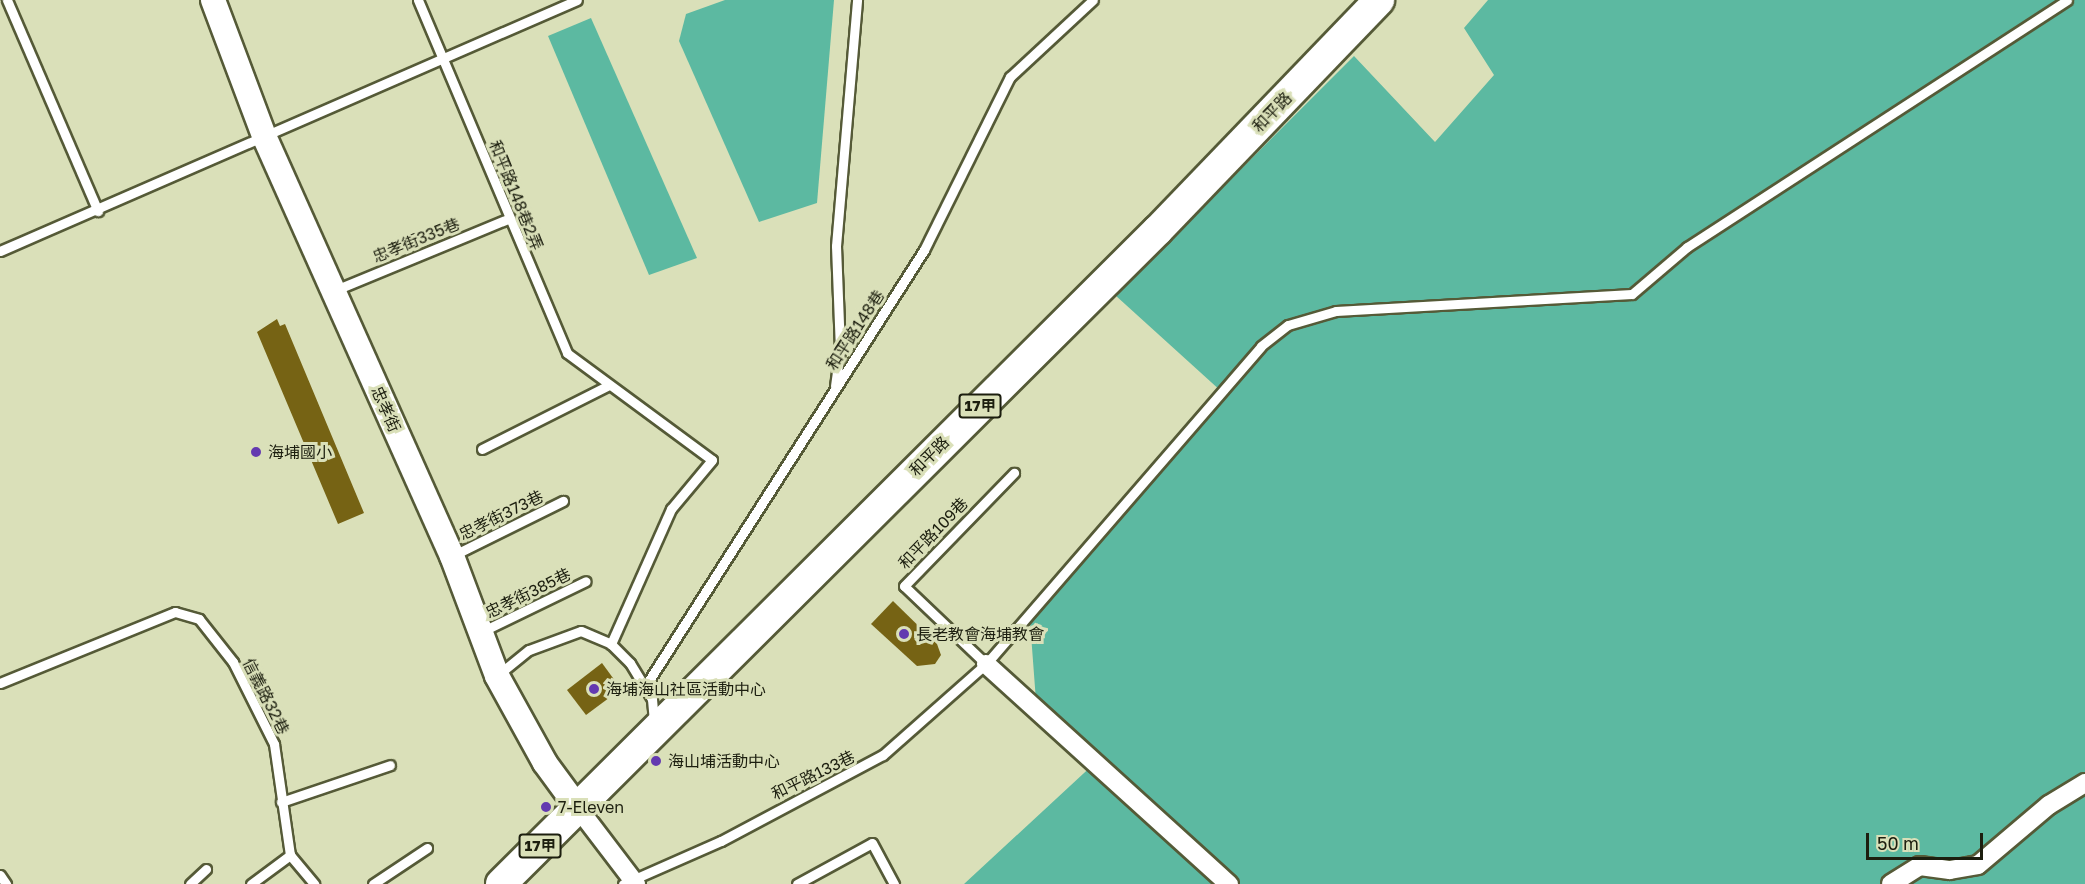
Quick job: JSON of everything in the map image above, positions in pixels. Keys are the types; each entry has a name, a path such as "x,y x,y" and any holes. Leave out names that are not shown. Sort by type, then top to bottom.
{"main road":[{"name":"和平路","path":"578,808 1158,231 1379,0"},
{"name":"17甲","path":"501,884 578,808"}],"street":[{"name":"忠孝街","path":"213,0 265,138 452,556 483,631 497,676 545,763 578,808"},
{"path":"986,664 1229,884"},
{"path":"1891,884 1920,866 1958,872 2085,783"},
{"path":"578,808 631,882"}],"lane":[{"path":"8,0 98,211"},
{"name":"和平路148巷2弄","path":"418,0 567,353 607,386 712,460 671,509 611,644"},
{"path":"0,250 98,211 265,138 443,56 576,0"},
{"path":"834,389 840,350 836,246 857,0"},
{"name":"和平路148巷","path":"646,685 924,250 1011,77 1093,0"},
{"name":"和平路133巷","path":"631,882 721,841 867,765 986,664 1261,346 1288,325 1336,311 1632,294 1687,248 2067,0"},
{"name":"忠孝街335巷","path":"333,291 510,218"},
{"path":"482,449 607,386"},
{"name":"和平路109巷","path":"986,664 904,586 1014,473"},
{"name":"忠孝街373巷","path":"452,556 563,501"},
{"name":"忠孝街385巷","path":"483,631 586,581"},
{"name":"信義路32巷","path":"0,683 175,612 199,619 233,662 274,744 290,855 314,884"},
{"path":"497,676 529,650 581,631 611,644 646,685 652,699 653,732"},
{"path":"281,802 390,765"},
{"path":"797,884 864,845 878,846 894,884"},
{"path":"373,884 427,848"},
{"path":"251,884 290,855"},
{"path":"190,884 206,869"},
{"path":"0,875 6,884"}],"water":[{"path":"725,0 834,0 817,203 759,222 679,41 686,14"},
{"path":"1488,0 2085,0 2085,884 964,884 1097,761 1036,701 1030,621 1222,392 1115,295 1354,56 1435,142 1494,75 1464,28"},
{"path":"591,18 697,258 649,275 548,36"}],"building":[{"path":"277,319 280,326 285,324 364,513 338,524 257,332"},
{"name":"長老教會海埔教會","path":"893,601 937,644 941,655 935,664 917,666 871,624"},
{"name":"海埔海山社區活動中心","path":"602,663 621,689 586,715 567,690"}],"place":[{"name":"海埔國小","path":"256,452"},
{"name":"長老教會海埔教會","path":"904,634"},
{"name":"海埔海山社區活動中心","path":"594,689"},
{"name":"海山埔活動中心","path":"656,761"},
{"name":"7-Eleven","path":"546,807"}]}
